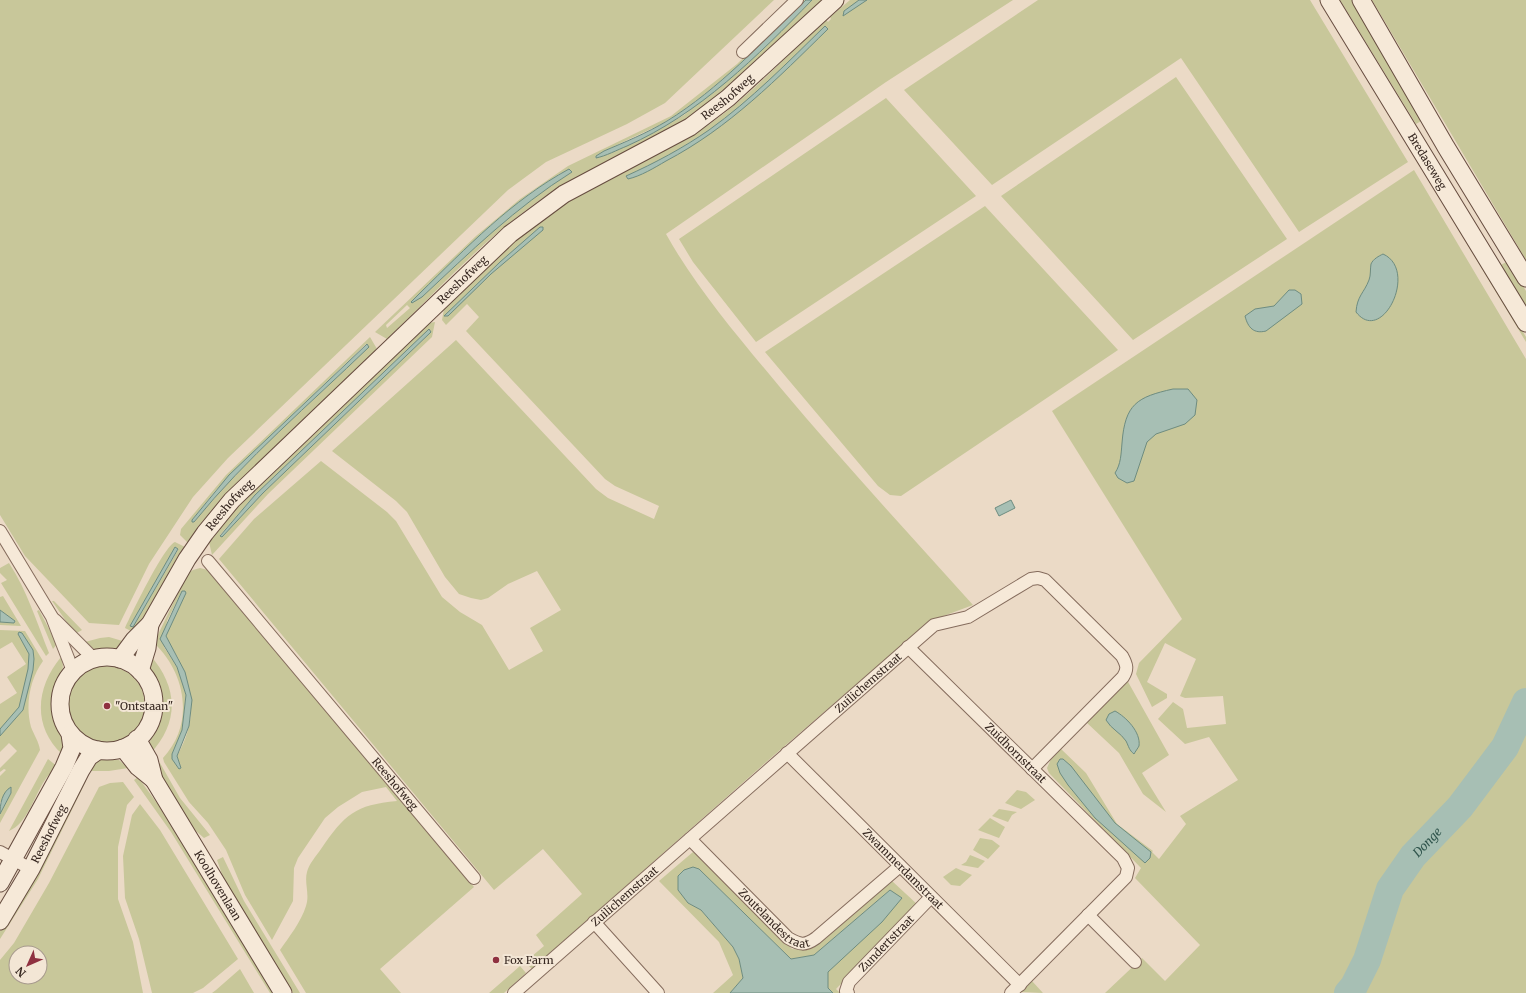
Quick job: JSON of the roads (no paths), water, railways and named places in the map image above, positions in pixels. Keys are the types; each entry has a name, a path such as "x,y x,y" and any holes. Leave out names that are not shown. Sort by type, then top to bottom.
{"street":[{"path":"743,52 797,0"},
{"name":"Reeshofweg","path":"120,658 134,640 150,624 187,559 205,533 232,500 510,234 564,194 690,127 728,98 835,0"},
{"name":"Bredaseweg","path":"1329,0 1526,322"},
{"name":"Bredaseweg","path":"1361,0 1446,147 1526,278"},
{"path":"1426,157 1426,148 1430,140 1436,140 1446,147"},
{"path":"0,531 52,618 72,671"},
{"name":"Reeshofweg","path":"208,561 474,878"},
{"name":"Zuilichemstraat","path":"514,993 934,625 968,617 1031,579 1038,578 1045,580 1122,656 1127,666 1123,677 1032,769"},
{"path":"52,618 93,658"},
{"name":"Reeshofweg","path":"140,671 147,648 150,624"},
{"name":"Zuidhornstraat","path":"908,647 1123,858 1128,868 1126,877 1088,916"},
{"path":"93,658 120,658 131,663 140,671 151,690 153,700 150,722 130,744 111,750 99,750 83,745 70,734 63,722 60,709 60,695 65,682 72,671 93,658"},
{"name":"Reeshofweg","path":"0,883 6,856 66,762 72,748 70,734"},
{"name":"Koolhovenlaan","path":"130,744 149,760 154,780 283,992"},
{"name":"Reeshofweg","path":"0,921 31,869 81,770 89,757 99,750"},
{"name":"Zwammerdamstraat","path":"787,753 931,896 1016,989"},
{"name":"Zoutelandestraat","path":"690,839 788,938 799,944 808,944 816,938 900,866"},
{"path":"6,856 31,869"},
{"name":"Zundertstraat","path":"848,993 846,991 849,982 931,896"},
{"path":"1016,989 1088,916 1135,962"},
{"path":"594,922 658,993"}],"waterway":[{"name":"Donge","path":"1348,993 1354,986 1367,960 1390,889 1413,856 1460,807 1505,747 1526,702"}],"place":[{"name":"\"Ontstaan\"","path":"107,706"},
{"name":"Fox Farm","path":"496,960"}]}
